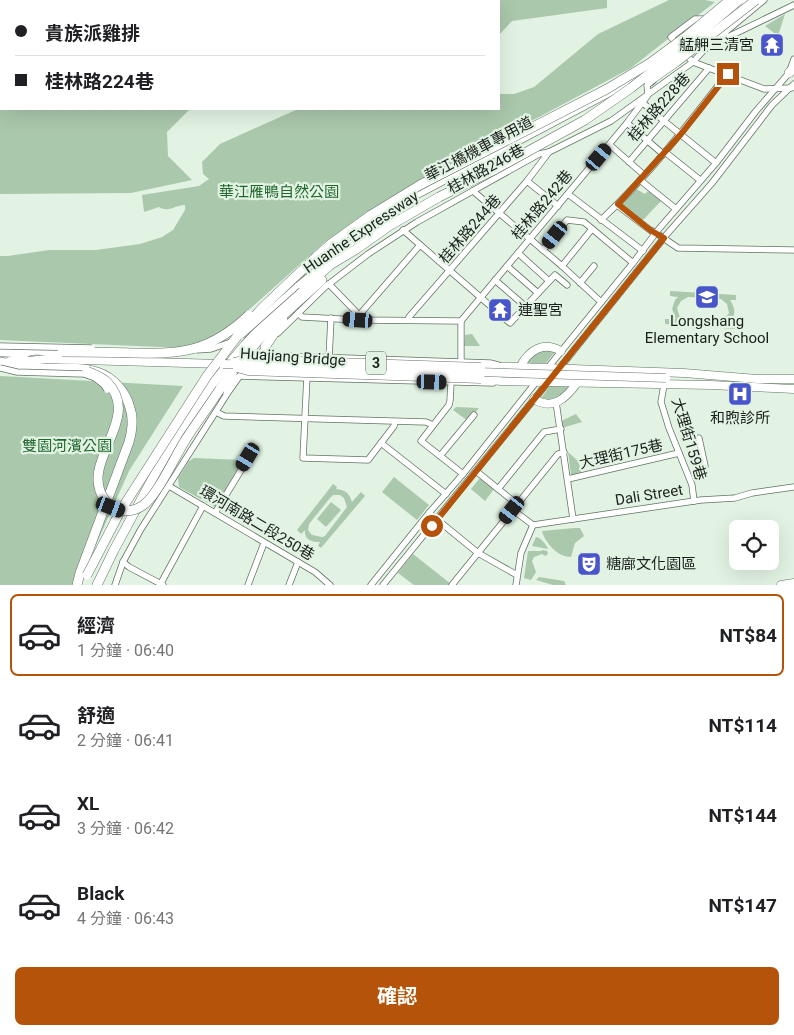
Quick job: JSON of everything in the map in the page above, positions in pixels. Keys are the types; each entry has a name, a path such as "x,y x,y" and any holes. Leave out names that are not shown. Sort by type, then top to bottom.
{"highway":[{"name":"Huanhe Expressway","path":"83,585 120,510 207,376 239,334 282,288 332,244 371,215 420,185 607,89 650,63 728,0"},
{"name":"Huanhe Expressway","path":"97,585 155,474 180,432 213,383 271,317 330,265 389,226 439,197 494,170 585,120 687,44 739,0"},
{"path":"585,120 614,104 676,62 756,0"},
{"path":"265,347 296,309 355,250"},
{"path":"20,353 35,350 163,353 194,349 220,338 232,330 268,296 282,288"},
{"path":"87,370 105,381 113,389 117,401 117,424 101,460 99,470 98,481 100,490 104,499 111,507 121,511 131,511 149,501 185,440 243,358 268,329 296,309"},
{"path":"0,361 37,368 96,372 108,377 117,384 130,408 132,420 129,442 77,585"}],"main road":[{"path":"520,367 526,357 536,349 549,347 561,351"},
{"name":"Huajiang Bridge","path":"0,352 20,353 47,358"},
{"name":"Huajiang Bridge","path":"0,361 28,361 47,358 223,364 249,359 481,367 500,366"},
{"name":"3","path":"223,364 665,382 675,380 695,381 712,385 794,389"},
{"name":"Huajiang Bridge","path":"223,364 248,371 481,379 501,382"},
{"name":"3","path":"500,366 684,373 794,380"},
{"name":"3","path":"501,382 665,382 712,375"},
{"path":"534,399 544,404 556,402 568,395 577,383"},
{"path":"781,585 794,583"}],"street":[{"path":"728,0 675,42 694,62 764,89 793,86"},
{"path":"684,53 748,0"},
{"name":"桂林路246巷","path":"296,309 403,230 539,154 549,152 611,121 694,62 705,49 764,0"},
{"path":"720,37 730,36 794,5"},
{"name":"桂林路242巷","path":"461,321 610,145 648,95 647,85 675,67 684,53"},
{"name":"華江橋機車專用道","path":"0,346 195,351 211,349 226,344 240,337 330,259 404,203 620,88 667,58 684,53"},
{"path":"371,585 463,474 656,233 716,163 756,111 791,70 794,60"},
{"name":"桂林路228巷","path":"628,162 709,68"},
{"path":"601,220 618,204 681,134 728,74"},
{"path":"383,585 664,238 712,183 772,105 793,86"},
{"path":"643,102 716,163"},
{"path":"627,123 700,180"},
{"path":"610,145 676,209"},
{"name":"桂林路244巷","path":"408,320 528,181 549,152"},
{"path":"528,181 558,206"},
{"path":"473,191 562,266 601,302"},
{"path":"568,194 642,251"},
{"path":"618,204 650,230 678,248 794,250"},
{"path":"543,250 567,220 584,222 633,263"},
{"path":"562,266 592,229"},
{"path":"403,230 510,323 554,275 567,285"},
{"path":"358,320 361,313 420,245"},
{"path":"518,253 549,281"},
{"path":"506,266 538,293"},
{"path":"580,283 594,266"},
{"path":"495,280 525,306"},
{"path":"329,284 356,312 358,320"},
{"path":"296,309 302,317 358,320 461,321 461,362"},
{"path":"329,358 331,318"},
{"path":"115,585 123,562 141,529 240,376 265,347"},
{"path":"258,355 490,363 500,366"},
{"path":"0,368 17,372 84,374 95,378 104,385 111,394 115,404 115,416 98,461 96,490 104,504 120,514 138,512 153,502 222,390 240,376 305,376 451,383 501,382"},
{"path":"305,376 303,458 368,460 394,426 395,422"},
{"name":"大理街159巷","path":"665,382 662,402 669,428 692,485 694,501"},
{"path":"451,383 450,403 421,441 463,474"},
{"name":"大理街175巷","path":"556,402 573,519"},
{"path":"216,412 224,416 426,422 434,425"},
{"path":"440,456 474,415"},
{"path":"498,489 544,432 561,429"},
{"path":"699,438 705,466"},
{"path":"381,443 446,494"},
{"path":"452,585 558,454 564,452"},
{"name":"大理街175巷","path":"568,479 679,453"},
{"path":"215,513 248,457"},
{"path":"476,471 518,504"},
{"name":"環河南路二段250巷","path":"169,486 315,572 330,585"},
{"name":"Dali Street","path":"533,526 694,501 735,498 752,493 794,487"},
{"path":"123,562 161,585 203,506"},
{"path":"512,510 533,526 521,553 516,585"},
{"path":"430,513 478,553 517,575"},
{"path":"248,585 264,543"},
{"path":"289,585 298,562"}],"green space":[{"path":"500,0 607,0 607,8 512,21 500,34"},
{"name":"華江雁鴨自然公園","path":"669,0 705,0 715,2 631,68 436,172 326,241 205,349 0,340 0,256 49,250 96,250 140,244 162,237 173,230 185,210 185,205 169,209 159,207 144,212 142,195 199,186 209,179 203,174 202,162 220,144 296,110 500,110 500,94 514,94 534,87 598,34"},
{"path":"785,14 778,36 765,26"},
{"path":"0,110 189,110 167,132 168,156 192,180 131,193 0,194"},
{"path":"636,189 645,194 648,191 661,201 642,221 622,205"},
{"path":"670,291 736,295 736,300 730,300 734,312 729,324 736,324 735,329 665,324 665,319 676,319 672,309 678,297 670,296","holes":["688,297 721,299 727,304 729,313 723,321 684,320 679,315 677,308 681,301"]},
{"path":"472,334 480,346 464,346 465,335"},
{"path":"542,349 554,350 555,352 546,363 526,363 529,357"},
{"name":"雙園河濱公園","path":"0,376 183,386 129,471 78,585 0,585"},
{"path":"550,386 567,387 569,390 557,400 541,401 541,398"},
{"path":"456,407 479,408 468,421 453,410"},
{"path":"576,414 582,422 562,428 561,421"},
{"path":"568,452 578,461 582,473 571,475"},
{"path":"194,458 243,460 215,507 179,487 178,478 189,461"},
{"path":"394,477 429,505 417,520 382,492"},
{"path":"480,478 494,489 485,501 471,489"},
{"path":"333,484 337,487 336,489 347,492 352,502 361,492 365,496 321,548 318,546 320,542 311,541 307,538 305,530 301,534 297,530","holes":["333,495 340,495 344,498 347,507 325,536 312,535 308,530 309,524"]},
{"path":"331,502 341,510 326,527 317,519"},
{"path":"580,528 584,536 575,543 571,557 556,551 547,542 542,531"},
{"path":"536,537 543,541 548,549 532,546"},
{"path":"528,551 547,551 547,555 542,554 534,557 532,561 536,572 531,580 524,578"},
{"path":"413,554 451,584 414,585 397,574"},
{"path":"539,577 564,581 566,585 553,585 536,580"}],"place":[{"name":"艋舺三清宮","path":"772,45"},
{"name":"Longshang Elementary School","path":"707,297"},
{"name":"連聖宮","path":"500,310"},
{"name":"和煦診所","path":"740,394"},
{"name":"糖廍文化園區","path":"589,564"}],"route":[{"path":"432,526 664,238 650,230 618,204 681,134 728,74"}]}
